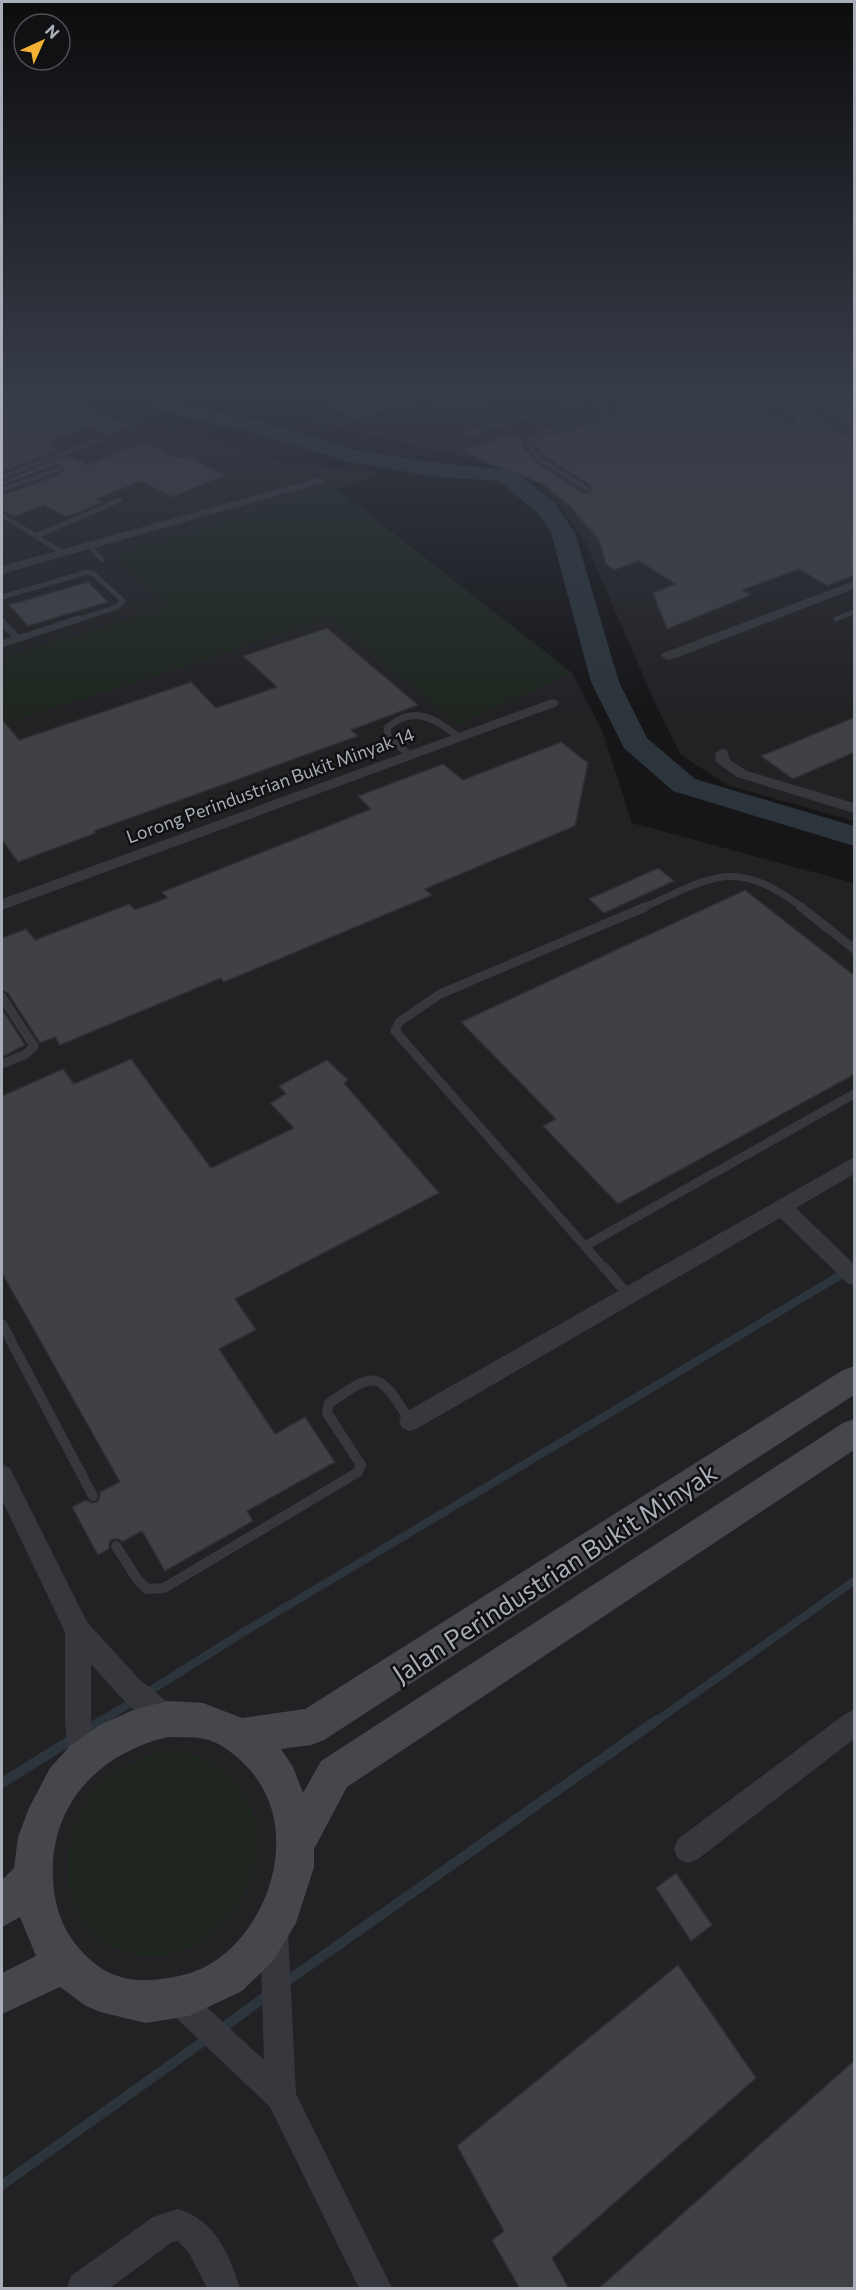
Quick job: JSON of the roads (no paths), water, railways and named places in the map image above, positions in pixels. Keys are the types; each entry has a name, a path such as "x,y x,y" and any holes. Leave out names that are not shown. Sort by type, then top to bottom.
{"main road":[{"name":"Jalan Perindustrian Bukit Minyak","path":"242,1736 311,1727 855,1379"},
{"path":"298,1840 334,1774 855,1433"},
{"path":"149,1703 207,1721 242,1736 271,1762 290,1798 298,1840 292,1885 274,1929 247,1962 212,1987 203,2023 143,2003 99,1992 63,1964 40,1925 32,1878 39,1831 80,1743 108,1740 137,1725 149,1703"},
{"path":"2,1907 32,1878"},
{"path":"2,1994 63,1964"}],"street":[{"path":"2,570 255,499"},
{"path":"668,656 855,585"},
{"name":"Lorong Perindustrian Bukit Minyak 14","path":"2,905 552,703"},
{"path":"722,753 723,762 742,774 855,808"},
{"path":"410,1421 855,1165"},
{"path":"782,1207 854,1276"},
{"path":"4,1489 78,1631 149,1703"},
{"path":"78,1631 80,1743"},
{"path":"688,1850 855,1723"},
{"path":"274,1929 281,2096"},
{"path":"203,2023 281,2096 376,2289"},
{"path":"83,2289 164,2228 179,2225 191,2231 203,2243 224,2289"}],"lane":[{"path":"36,536 120,501"},
{"path":"2,515 63,553"},
{"path":"89,546 102,559"},
{"path":"2,597 88,572 94,574 123,602 117,607 2,644"},
{"path":"836,620 855,612"},
{"path":"2,622 18,639"},
{"path":"410,755 388,737 387,728 392,723 416,714 423,715 431,717 459,737"},
{"path":"628,1295 395,1031 399,1022 440,994 717,876 729,873 758,880 774,888 855,950"},
{"path":"2,998 34,1046 26,1054 2,1064"},
{"path":"585,1246 855,1094"},
{"path":"2,1324 93,1496"},
{"path":"116,1546 137,1579 147,1589 164,1588 358,1472 361,1465 327,1413 329,1403 366,1380 374,1380 381,1382 387,1388 410,1421"}],"waterway":[{"path":"535,499 547,508 563,533 605,682 634,742 684,785 854,836"},
{"path":"145,1694 242,1633 854,1267 851,1269"},
{"path":"655,1722 854,1581"},
{"path":"100,1722 135,1700"},
{"path":"84,1732 103,1720"},
{"path":"283,1984 657,1720"},
{"path":"2,1783 74,1738"},
{"path":"220,2030 269,1994"},
{"path":"2,2185 208,2038"}]}
